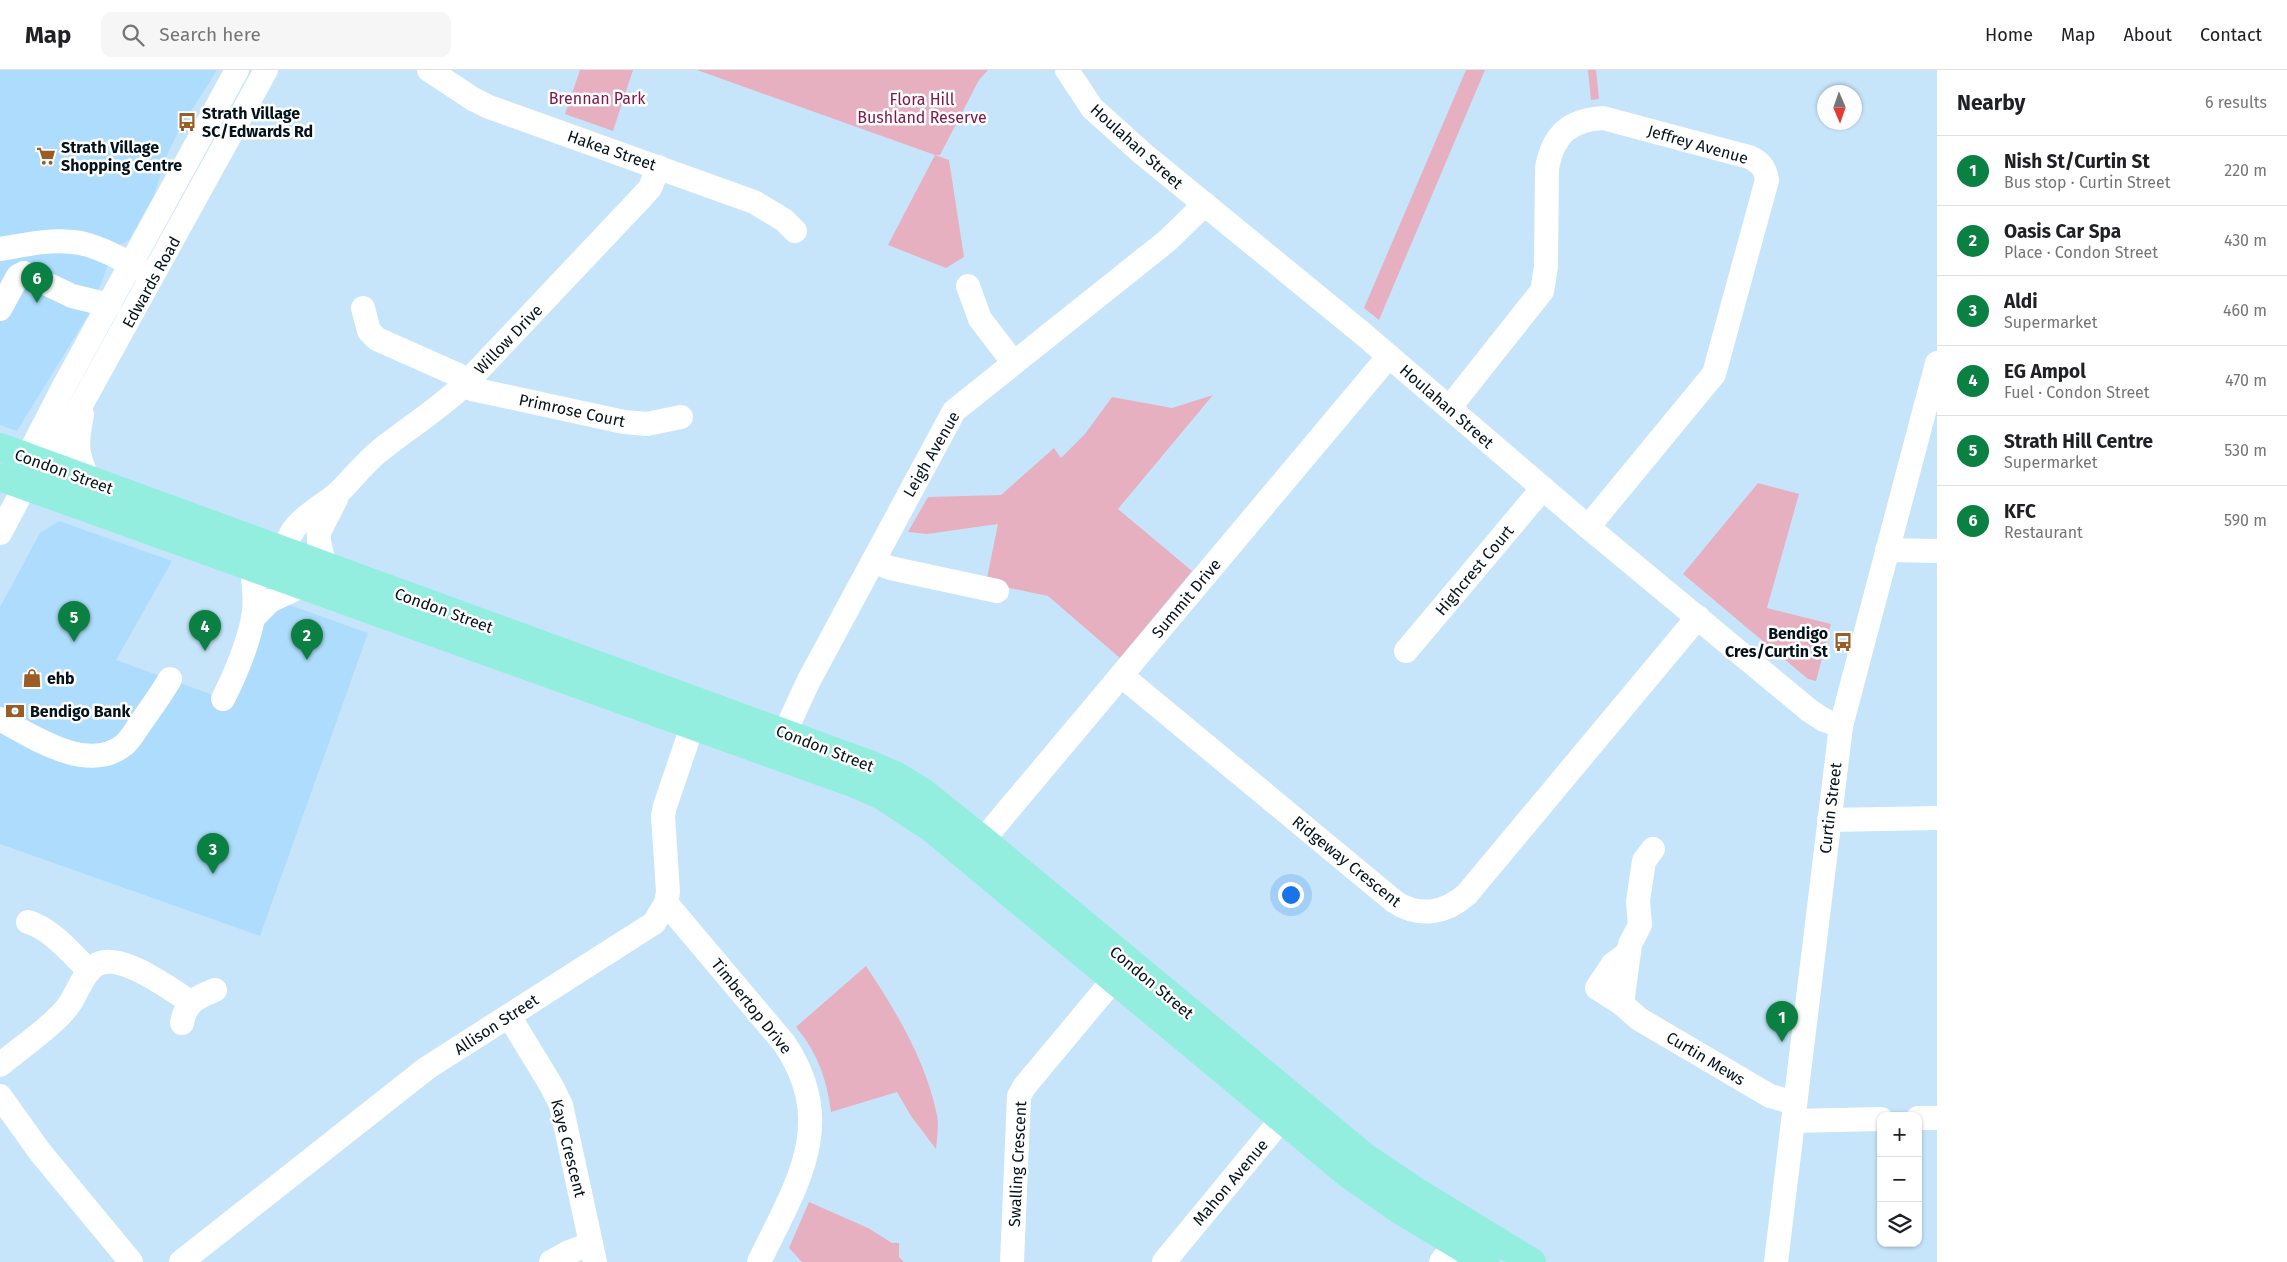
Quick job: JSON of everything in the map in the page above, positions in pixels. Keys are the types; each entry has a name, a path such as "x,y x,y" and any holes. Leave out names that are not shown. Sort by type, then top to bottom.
{"main road":[{"name":"Condon Street","path":"0,447 325,567 696,713 882,796 931,828 1114,979 1288,1111 1364,1156 1455,1243 1486,1262"},
{"name":"Edwards Road","path":"25,486 38,461"},
{"name":"Condon Street","path":"0,477 348,600 696,713 785,732 897,776 922,792 983,840 1288,1111"},
{"path":"287,553 294,568 321,580 348,600"},
{"name":"Condon Street","path":"1455,1243 1532,1262"}],"street":[{"name":"Edwards Road","path":"38,461 109,305 237,70"},
{"name":"Edwards Road","path":"38,461 85,398 154,277 266,70"},
{"name":"Hakea Street","path":"429,70 473,99 490,107 754,202 777,215 795,231"},
{"name":"Houlahan Street","path":"1067,70 1092,108 1109,125 1389,356 1588,527 1810,711 1824,720 1841,726"},
{"name":"Jeffrey Avenue","path":"1450,407 1542,291 1546,268 1547,168 1550,153 1565,130 1585,120 1603,118 1748,157 1758,162 1766,173 1764,191 1714,374 1588,527"},
{"name":"Willow Drive","path":"287,553 286,546 292,532 313,511 338,493 367,462 465,384 642,198 650,188 659,167"},
{"name":"Leigh Avenue","path":"785,732 797,703 948,419 964,402 1013,362 1168,240 1205,204"},
{"path":"0,249 43,242 74,242 89,246 154,277"},
{"path":"0,309 18,276 24,273 64,292 109,305"},
{"path":"968,286 980,320 1013,362"},
{"name":"Primrose Court","path":"363,308 369,331 377,339 444,368 472,389 630,423 647,424 681,417"},
{"name":"Summit Drive","path":"983,840 1389,356"},
{"name":"Curtin Street","path":"1776,1262 1841,726 1937,363"},
{"path":"85,398 77,445 80,460 88,480"},
{"name":"Edwards Road","path":"0,533 25,486"},
{"name":"Highcrest Court","path":"1406,651 1543,488"},
{"name":"Willow Drive","path":"325,567 319,542 319,532 338,493"},
{"path":"1888,550 1937,551"},
{"path":"872,561 890,568 997,591"},
{"path":"223,699 234,676 253,618 255,599 252,566"},
{"path":"253,618 270,601 304,585"},
{"name":"Ridgeway Crescent","path":"1122,676 1395,902 1412,911 1436,911 1456,904 1467,894 1698,617"},
{"path":"0,719 40,741 70,752 85,756 105,755 114,752 129,741 170,679"},
{"name":"Allison Street","path":"182,1262 427,1068 654,923 666,903 669,881 664,816 668,795 696,713"},
{"path":"1829,820 1937,818"},
{"name":"Curtin Mews","path":"1653,849 1644,861 1638,902 1640,925 1631,940 1629,952 1613,964 1597,988 1622,1004 1639,1018 1794,1112 1877,1119"},
{"name":"Timbertop Drive","path":"666,903 784,1043 794,1058 807,1089 811,1120 808,1150 796,1184 760,1262"},
{"path":"28,922 41,928 90,971"},
{"path":"0,1065 64,1011 90,971 100,962 109,960 119,962 191,1002"},
{"name":"Swalling Crescent","path":"1012,1262 1019,1096 1024,1087 1114,979"},
{"path":"182,1023 183,1015 191,1002 215,990"},
{"name":"Kaye Crescent","path":"509,1016 552,1084 561,1105 593,1253"},
{"path":"0,1096 40,1152 131,1262"},
{"name":"Mahon Avenue","path":"1164,1262 1288,1111"},
{"path":"0,1115 40,1152"},
{"path":"1922,1118 1937,1118"},
{"path":"551,1262 569,1252 593,1253"}],"shaded area":[{"path":"0,70 217,70 178,132 168,153 153,197 129,240 118,246 106,270 92,309 17,431 0,425"},
{"path":"59,521 172,561 116,660 213,695 222,684 248,606 281,602 368,633 260,936 0,844 0,607 40,533"}],"green space":[{"name":"Brennan Park","path":"580,70 633,70 613,131 565,114"},
{"name":"Flora Hill Bushland Reserve","path":"697,70 988,70 979,80 940,155 935,155"},
{"path":"1466,70 1485,70 1379,320 1364,308"},
{"path":"1588,70 1596,70 1599,99 1591,100"},
{"path":"935,155 949,160 964,257 946,268 888,245"},
{"path":"1213,395 1118,509 1192,571 1120,658 1048,596 986,583 998,524 927,534 908,532 928,497 1001,495 1054,448 1061,458 1085,434 1112,397 1172,408"},
{"path":"1758,483 1799,494 1767,608 1831,624 1816,681 1808,679 1683,574"},
{"path":"866,966 899,1019 918,1056 937,1115 936,1149 911,1116 897,1092 831,1112 827,1088 820,1066 810,1046 796,1027"},
{"path":"809,1202 868,1228 892,1243 899,1243 899,1257 904,1262 802,1262 789,1248"}],"place":[{"name":"Strath Village SC/Edwards Rd","path":"187,122"},
{"name":"Strath Village Shopping Centre","path":"46,156"},
{"name":"KFC","path":"37,303"},
{"name":"Strath Hill Centre","path":"74,642"},
{"name":"Bendigo Cres/Curtin St","path":"1843,642"},
{"name":"EG Ampol","path":"205,651"},
{"name":"Oasis Car Spa","path":"307,660"},
{"name":"ehb","path":"32,678"},
{"name":"Bendigo Bank","path":"15,711"},
{"name":"Aldi","path":"213,874"},
{"name":"Nish St/Curtin St","path":"1782,1042"}]}
